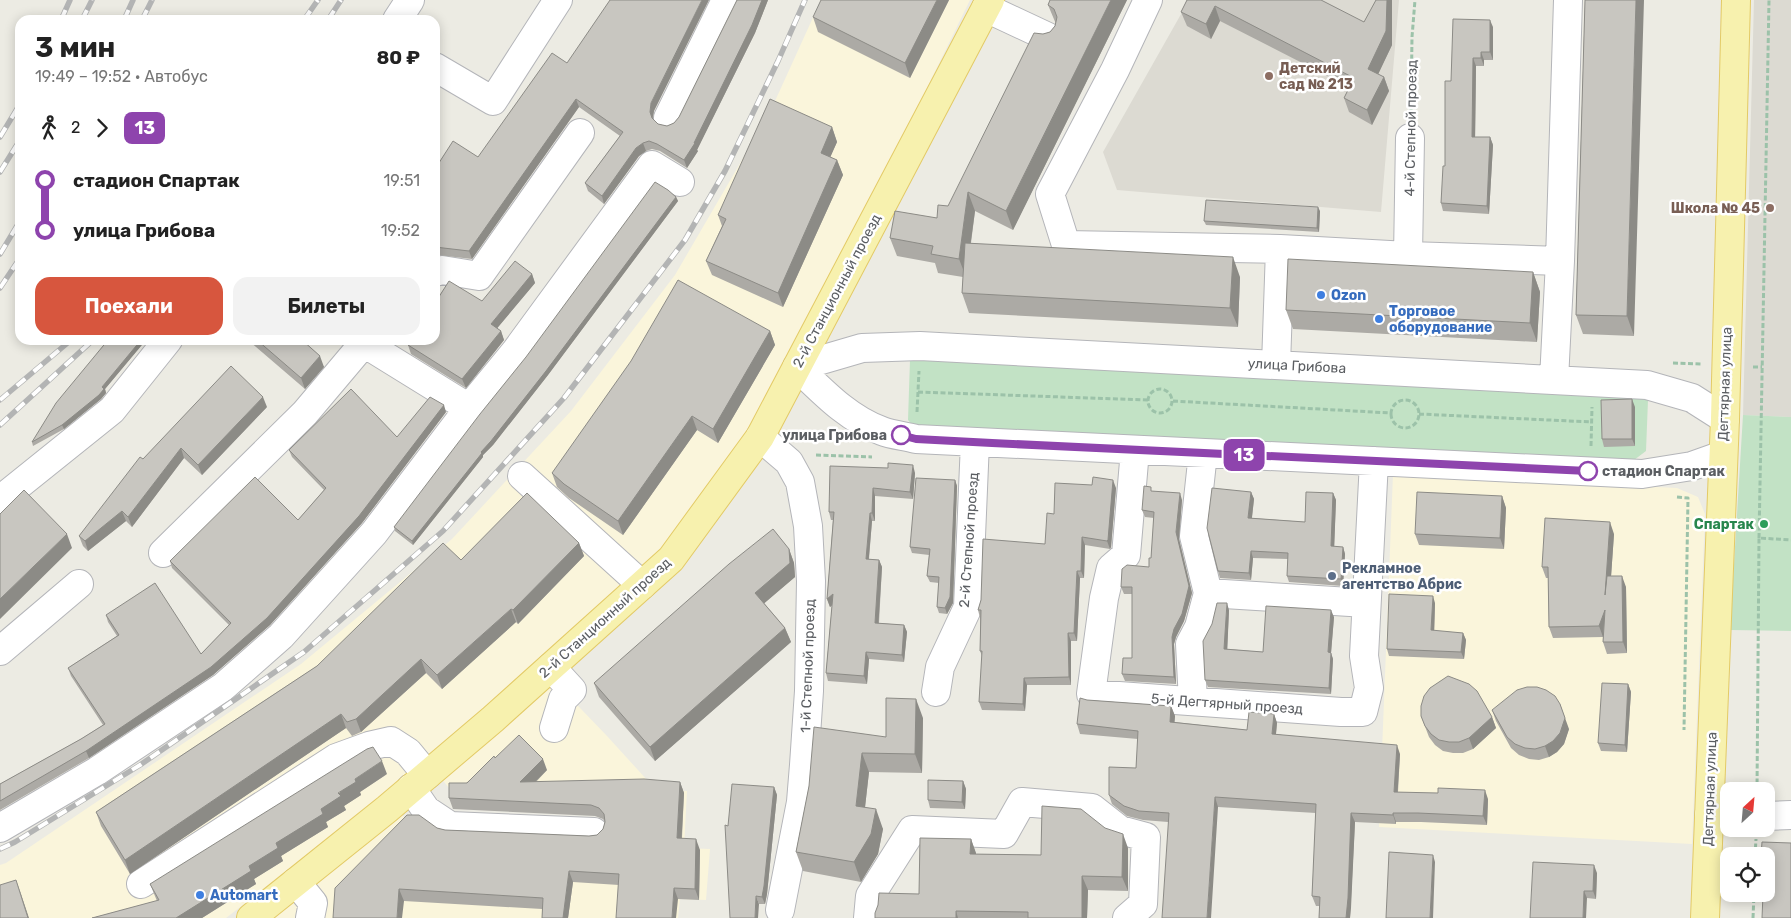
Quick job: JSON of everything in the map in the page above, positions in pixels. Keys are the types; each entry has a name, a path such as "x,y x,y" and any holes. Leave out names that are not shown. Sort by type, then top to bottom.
{"main road":[{"name":"Дегтярная улица","path":"1705,918 1719,816 1723,455 1736,0"},
{"name":"2-й Станционный проезд","path":"251,918 419,781 551,667 671,559 760,437 988,4"}],"street":[{"path":"401,15 410,0"},
{"path":"440,70 493,100 558,0"},
{"path":"668,118 726,0"},
{"path":"1148,0 1106,65 1050,194 1066,245 1280,249 1408,256 1560,261"},
{"path":"1554,380 1560,261 1568,0"},
{"path":"988,4 1048,37"},
{"path":"440,271 479,276 580,133"},
{"name":"4-й Степной проезд","path":"1408,256 1410,138"},
{"path":"0,828 98,771 223,687 274,642 374,532 469,408 516,352 652,165 680,182"},
{"path":"1276,365 1280,249"},
{"path":"0,500 112,410 164,345"},
{"path":"163,553 305,413 360,345"},
{"path":"367,345 469,408"},
{"name":"улица Грибова","path":"798,367 862,348 920,346 1648,385 1692,398 1724,419"},
{"path":"798,367 822,392 851,415 882,431 916,439 1642,474 1692,466 1723,455"},
{"name":"1-й Степной проезд","path":"760,437 789,462 800,482 809,535 811,581 809,691 801,802 780,910"},
{"name":"2-й Степной проезд","path":"936,692 940,666 968,607 975,442"},
{"name":"5-й Дегтярный проезд","path":"1135,450 1126,555 1111,568 1104,598 1091,694 1340,712 1363,712 1369,688 1364,656 1366,603"},
{"path":"1193,701 1190,644 1199,627 1208,594 1194,536 1203,453"},
{"path":"1208,594 1366,603 1374,461"},
{"path":"522,476 642,585"},
{"path":"0,651 79,584"},
{"path":"551,667 572,690 563,699 554,728"},
{"path":"141,884 336,758 369,746 391,741 408,752 419,781 426,810 450,826 594,832"},
{"path":"868,918 870,896 912,830 1004,834 1022,802 1092,808 1120,830 1146,838 1143,904 1127,918"},
{"path":"1775,816 1791,815"},
{"path":"296,882 313,903 310,918"}],"path":[{"name":"4-й Степной проезд","path":"1410,138 1412,37 1415,0"},
{"path":"1757,782 1759,538 1769,0"},
{"path":"916,439 920,346"},
{"path":"1161,388 1167,390 1173,401 1171,408 1166,412 1160,413 1154,411 1149,406 1148,400 1149,394 1161,388"},
{"path":"918,392 1148,400"},
{"path":"1406,400 1413,402 1418,407 1420,414 1412,426 1405,428 1393,420 1392,413 1394,406 1399,401 1406,400"},
{"path":"1173,401 1392,413"},
{"path":"1420,414 1592,422"},
{"path":"1669,496 1688,498 1684,732"},
{"path":"1759,538 1791,540"},
{"path":"1753,918 1754,902"}],"shaded area":[{"path":"821,0 970,0 926,90 748,433 661,551 486,709 382,797 226,918 0,918 0,865 6,863 301,664 452,539 571,411 675,275 770,112"},
{"name":"Детский сад № 213","path":"1189,0 1399,0 1381,212 1117,190 1103,152"},
{"name":"Школа № 45","path":"1754,0 1791,0 1791,417 1743,415"},
{"path":"1393,474 1677,488 1698,497 1705,514 1692,844 1379,827"},
{"path":"556,683 648,781 647,788 687,791 684,848 710,849 706,900 680,899 678,918 273,918 400,813 411,824 603,852 646,789 453,793 441,778"}],"green space":[{"path":"917,355 1638,391 1648,400 1646,451 1634,460 913,426 908,420 910,360"},
{"name":"Спартак","path":"1743,415 1791,417 1791,631 1730,630"}],"building":[{"path":"610,0 702,0 651,103 650,112 652,118 658,124 667,126 674,123 679,117 737,0 762,0 752,25 695,143 684,160 657,144 649,141 643,143 636,148 602,196 585,183 623,132 576,99 469,251 440,248 440,161 453,141 478,157 552,53 567,63"},
{"path":"821,0 937,0 905,63 813,17"},
{"path":"1050,0 1111,0 1006,211 968,192 959,259 931,254 933,246 890,238 895,211 937,218 938,205 948,206 1034,33 1043,34 1050,32 1055,26 1057,17 1054,9 1048,5"},
{"path":"1187,0 1321,0 1364,22 1376,0 1387,0 1386,31 1368,69 1384,77 1367,110 1344,98 1354,78 1215,6 1206,24 1181,12"},
{"path":"1585,0 1636,0 1627,316 1576,315"},
{"path":"1453,19 1490,20 1490,52 1481,52 1481,58 1473,58 1472,137 1490,137 1487,206 1441,203 1443,166 1445,166 1445,81 1451,81"},
{"path":"770,99 832,127 821,153 837,160 778,293 706,261 726,219 718,215"},
{"path":"655,182 676,197 546,371 412,541 394,527 526,357"},
{"path":"1206,200 1318,207 1317,228 1204,221"},
{"path":"965,243 1233,257 1230,308 962,293"},
{"path":"1288,259 1533,272 1530,323 1286,310"},
{"path":"515,261 532,274 491,324 501,331 462,379 408,345 440,345 440,295 449,281 482,301"},
{"path":"678,280 770,331 713,429 692,416 618,521 564,484 552,473 631,361"},
{"path":"104,345 137,345 102,387 104,389 99,395 62,425 32,442 56,403"},
{"path":"263,345 308,345 320,356 301,378"},
{"path":"231,366 263,397 198,465 181,448 128,517 122,511 85,541 79,536 140,457 143,459"},
{"path":"351,389 397,437 430,397 444,405 359,516 267,618 211,667 86,751 0,801 0,784 105,724 68,668 119,635 106,615 155,583 201,654 231,623 170,561 255,477 298,520 326,488 289,450"},
{"path":"1632,399 1632,439 1602,439 1601,400"},
{"path":"888,463 913,465 910,492 873,488 866,559 879,560 875,623 904,625 902,655 866,652 864,676 826,673 833,594 827,599 834,512 829,512 830,466 888,468"},
{"path":"1093,477 1113,480 1108,540 1082,537 1081,571 1077,571 1074,633 1068,633 1069,677 1024,678 1023,704 979,702 982,651 980,651 981,610 978,610 981,600 983,539 1045,544 1047,513 1054,514 1055,483 1092,485"},
{"path":"916,478 955,480 950,597 945,608 937,607 939,577 927,576 930,549 910,547"},
{"path":"1144,486 1151,487 1151,491 1180,493 1176,532 1189,586 1182,614 1172,637 1174,677 1122,674 1123,658 1132,658 1132,587 1121,587 1122,569 1127,565 1149,567 1149,558 1151,558 1154,512 1142,510"},
{"path":"1212,488 1251,492 1248,518 1305,522 1306,492 1333,493 1331,546 1343,547 1341,579 1287,576 1288,553 1251,551 1249,573 1218,571 1207,528"},
{"path":"24,490 67,534 0,599 0,514"},
{"path":"1417,492 1502,496 1500,538 1415,534"},
{"path":"527,493 579,543 513,610 511,609 437,675 421,659 356,719 347,722 341,714 125,860 96,812 317,666 443,543 461,560"},
{"path":"1545,518 1610,522 1605,595 1607,576 1622,576 1623,642 1603,642 1605,610 1599,626 1549,627 1548,567 1542,567"},
{"path":"773,529 789,549 790,563 755,593 785,628 650,747 594,683 729,564"},
{"path":"1389,594 1433,596 1431,630 1463,633 1461,652 1387,649"},
{"path":"1217,603 1227,603 1224,649 1263,652 1266,606 1331,610 1328,652 1331,653 1329,688 1205,680 1203,641 1212,624"},
{"path":"1448,676 1469,684 1477,691 1492,717 1469,738 1459,742 1439,740 1425,726 1421,716 1424,696 1430,688"},
{"path":"1602,683 1628,684 1625,745 1598,743"},
{"path":"1537,687 1555,696 1565,718 1560,733 1553,741 1535,749 1515,744 1507,737 1492,710 1517,690"},
{"path":"886,698 916,699 915,754 862,753 856,806 876,809 871,834 854,862 796,852 809,786 814,727 886,737"},
{"path":"1080,698 1171,706 1170,722 1247,730 1249,712 1274,714 1272,734 1397,745 1394,792 1438,793 1438,788 1485,790 1483,816 1418,813 1393,813 1393,815 1351,813 1346,918 1319,918 1320,897 1312,896 1316,804 1215,797 1207,918 1162,918 1169,813 1139,811 1124,806 1109,795 1109,767 1136,768 1138,731 1077,724"},
{"path":"519,735 543,759 520,782 644,779 680,782 677,838 696,839 695,889 674,888 672,918 616,918 619,874 569,871 563,918 542,918 543,898 399,889 397,918 333,918 335,888 407,815 419,815 437,828 445,830 597,835 603,829 605,822 604,814 599,808 591,805 449,798 449,783 467,783 494,756 495,758"},
{"path":"373,747 382,761 355,779 356,782 338,793 341,796 321,809 323,814 276,843 278,848 249,866 251,871 176,918 92,918 159,900 150,884"},
{"path":"928,780 963,781 962,802 928,800"},
{"path":"732,784 774,787 764,886 762,897 756,896 755,918 730,918 725,825 728,826"},
{"path":"1042,806 1081,809 1105,828 1123,834 1122,877 1082,876 1082,918 1028,918 1028,912 956,911 956,918 875,918 879,893 919,894 920,838 971,839 970,854 1041,855"},
{"path":"1762,842 1791,843 1791,918 1762,918 1763,902 1775,902 1775,847 1762,847"},
{"path":"1389,852 1433,855 1430,918 1386,918"},
{"path":"1533,862 1594,865 1593,891 1584,891 1583,918 1530,918"},
{"path":"16,880 28,918 0,918 0,885"}],"railway":[{"path":"63,15 70,0"},
{"path":"84,15 92,0"},
{"path":"126,15 133,0"},
{"path":"144,15 152,0"},
{"path":"308,15 318,0"},
{"path":"331,15 341,0"},
{"path":"0,849 15,842 140,765 304,652 443,531 564,398 685,240 725,171 805,0"},
{"path":"0,137 15,112"},
{"path":"0,172 15,148"},
{"path":"0,254 15,229"},
{"path":"0,288 15,266"},
{"path":"0,400 65,345"},
{"path":"0,425 88,345"}],"bus line":[{"name":"13","path":"901,435 916,439 992,443 1588,471"}],"place":[{"name":"Детский сад № 213","path":"1269,76"},
{"name":"Школа № 45","path":"1770,208"},
{"name":"Ozon","path":"1321,295"},
{"name":"Торговое оборудование","path":"1379,319"},
{"name":"улица Грибова","path":"901,435"},
{"name":"стадион Спартак","path":"1588,471"},
{"name":"Спартак","path":"1764,524"},
{"name":"Рекламное агентство Абрис","path":"1332,576"},
{"name":"Automart","path":"200,895"}]}
